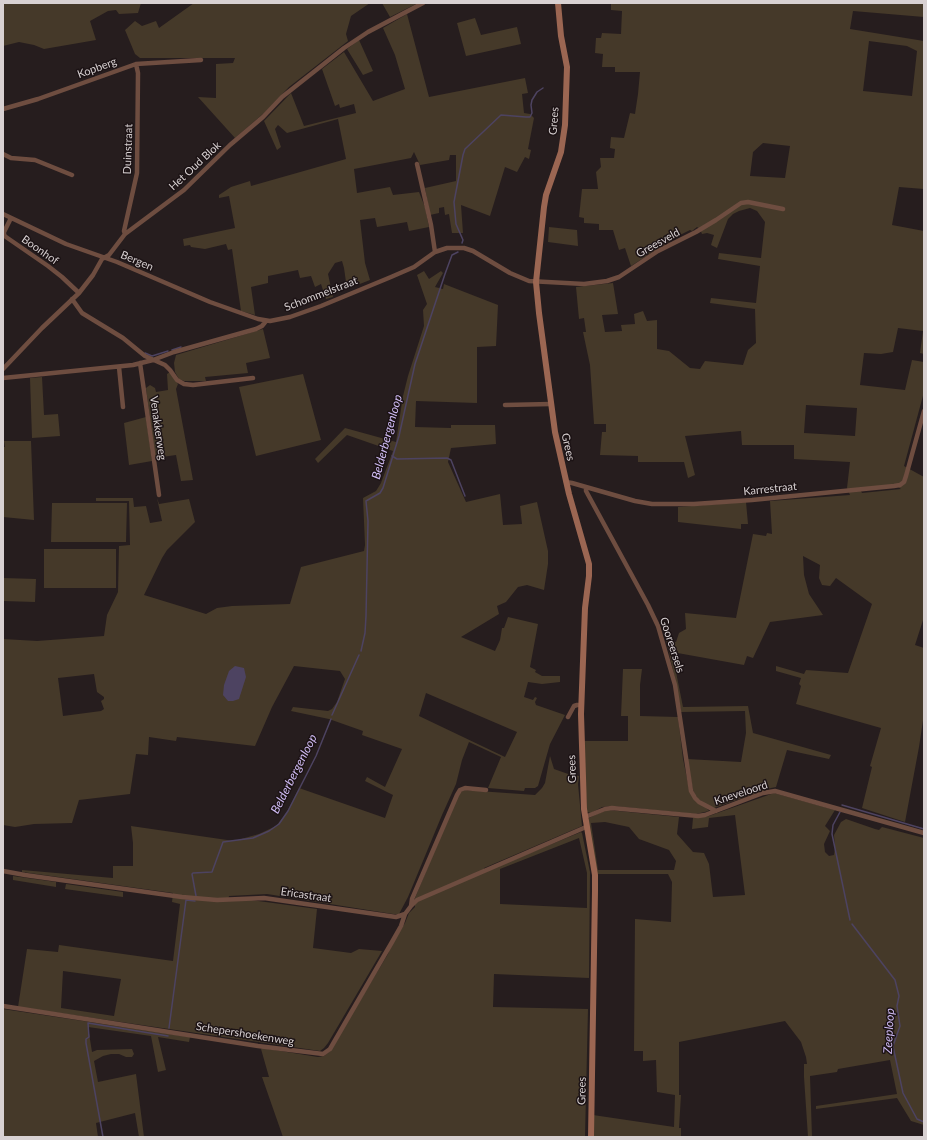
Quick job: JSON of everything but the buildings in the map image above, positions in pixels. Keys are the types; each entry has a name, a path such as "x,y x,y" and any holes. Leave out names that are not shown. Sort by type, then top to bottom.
{"street":[{"name":"Het Oud Blok","path":"3,369 78,293 93,275 102,260 109,255 125,234 184,190 230,145 263,117 282,97 316,69 368,32 423,3"},
{"name":"Grees","path":"558,3 560,36 567,67 565,125 561,152 546,195 536,282 555,432 566,482 589,564 585,608 581,744 585,817 594,870 595,891 591,1137"},
{"name":"Kopberg","path":"3,109 38,99 136,64 201,60"},
{"name":"Duinstraat","path":"125,234 124,231 137,173 138,73 136,64"},
{"path":"3,154 11,158 35,160 72,175"},
{"path":"417,164 431,225 435,252"},
{"name":"Greesveld","path":"536,282 584,284 613,279 619,277 658,252 696,232 741,203 748,202 783,210"},
{"name":"Bergen","path":"3,214 66,244 105,257 210,302 266,321"},
{"name":"Boonhof","path":"11,218 4,232 6,238 48,266 78,293"},
{"name":"Schommelstraat","path":"3,378 119,367 153,360 174,352 256,329 262,326 266,321 276,321 321,306 414,267 435,252 447,248 464,248 473,251 524,280 536,282"},
{"path":"72,299 82,313 123,338 145,356 165,365 177,380 184,384 193,385 253,378"},
{"name":"Venakkerweg","path":"140,363 158,494"},
{"path":"119,367 123,407"},
{"path":"505,406 551,404"},
{"name":"Karrestraat","path":"566,482 572,482 644,503 694,504 752,500 900,485 904,482 906,476 924,411"},
{"name":"Gooreersels","path":"586,487 586,491 658,626 675,685 691,791 699,802 716,810"},
{"path":"568,717 574,706 581,705"},
{"path":"411,906 412,898 456,795 460,790 465,788 486,790"},
{"name":"Kneveloord","path":"585,817 612,808 691,816 705,815 763,793 775,791 924,833"},
{"path":"405,914 417,900 586,827"},
{"name":"Ericastraat","path":"3,871 182,897 217,900 264,898 389,917 405,914"},
{"name":"Schepershoekenweg","path":"3,1006 266,1047 323,1054 330,1049 338,1036 392,942 405,914"}],"shaded area":[{"path":"3,3 141,3 138,13 119,14 116,10 108,11 90,21 96,40 44,49 19,42 3,46"},
{"path":"194,3 370,3 351,16 346,34 348,41 289,87 264,113 235,138 198,97 216,98 216,64 233,63 235,58 140,58 135,54 125,30 135,21 142,26 156,21 159,28"},
{"path":"382,3 418,3 390,17"},
{"path":"611,3 924,3 924,17 853,11 850,29 924,41 924,189 899,187 892,225 924,231 924,354 920,353 923,331 898,328 893,352 881,354 864,353 860,385 905,390 912,360 924,362 924,392 904,466 924,477 924,617 915,645 924,648 924,714 905,822 862,808 872,767 870,766 881,728 796,704 801,686 799,684 801,678 776,671 776,666 804,674 806,670 848,673 872,604 836,578 830,586 822,585 819,578 820,565 803,556 804,575 809,594 823,615 770,622 753,658 747,656 744,665 672,652 683,707 748,706 753,733 831,755 829,759 787,750 776,787 714,808 696,797 693,790 687,759 741,762 746,733 745,711 681,712 666,640 676,642 679,633 686,629 685,613 736,618 753,534 766,536 767,533 772,534 770,501 850,495 847,488 850,462 794,459 794,445 742,445 741,431 685,436 695,475 688,478 684,462 638,462 638,456 600,455 602,432 606,432 606,424 594,424 590,365 583,332 586,332 584,318 579,319 576,287 613,283 618,314 602,315 605,332 622,331 621,325 635,324 634,314 643,311 647,321 657,320 657,349 669,351 690,368 700,369 705,361 743,365 748,350 756,343 755,309 710,303 711,298 756,303 760,266 718,259 719,253 761,258 765,222 757,211 750,208 739,211 728,219 717,248 711,245 714,235 707,233 702,234 700,229 697,227 692,231 690,230 678,236 631,266 625,248 619,250 613,230 599,230 599,224 584,223 584,218 579,217 582,189 598,189 596,172 601,167 600,158 614,158 615,149 610,148 611,137 624,138 630,113 635,114 640,72 615,72 615,67 602,67 603,54 595,53 596,38 601,38 602,33 621,34 622,11 611,10","holes":["869,41 907,46 917,51 912,96 863,91","763,143 790,146 785,178 750,176 753,152","806,405 857,408 855,436 804,433","895,485 901,489 862,493 860,489"]},
{"path":"407,14 429,97 525,78 528,93 522,94 524,113 530,114 534,118 528,149 531,150 529,159 525,157 517,172 505,167 490,216 461,205 463,233 452,233 449,214 445,215 444,207 439,208 439,213 430,215 425,188 456,181 456,155 450,155 449,160 420,165 414,152 411,158 354,169 357,193 390,187 393,195 419,192 425,207 429,227 409,231 407,222 377,227 375,218 360,220 365,263 370,280 347,289 342,261 335,263 328,274 333,297 326,299 321,284 315,287 311,276 300,278 298,270 268,276 268,283 251,287 255,315 241,311 232,249 228,250 226,244 205,249 191,247 190,245 184,246 183,239 235,228 229,196 219,198 219,195 231,187 250,181 251,186 346,159 338,119 287,133 278,125 275,129 281,147 277,150 264,121 291,93 304,126 356,113 354,104 340,108 339,104 335,106 322,69 344,52 373,101 405,89 395,55 383,28"},
{"path":"475,18 481,35 517,27 521,44 466,56 457,23"},
{"path":"359,40 373,71 363,75 347,49"},
{"path":"549,227 577,230 578,246 548,242"},
{"path":"424,271 429,279 441,271 443,273 435,287 443,289 444,284 498,305 496,346 477,347 477,403 416,401 415,427 451,428 451,425 495,425 496,444 451,448 448,462 466,502 500,494 503,525 522,524 520,506 537,502 548,551 548,564 544,590 527,585 518,587 506,602 497,606 499,614 461,637 495,651 500,640 502,628 504,628 508,617 538,624 530,667 542,676 560,676 560,682 542,684 528,682 524,697 533,700 535,697 537,698 535,702 536,705 565,715 550,744 538,786 535,788 525,788 524,791 488,788 501,757 469,742 462,760 456,784 408,897 399,914 267,894 229,896 228,901 251,900 317,909 313,948 351,953 359,949 382,951 328,1043 320,1051 18,1007 27,949 58,952 59,945 173,961 180,904 172,902 173,893 22,872 22,870 113,878 113,866 133,866 131,826 234,841 259,834 276,826 286,814 299,788 385,818 393,795 365,781 367,777 385,787 402,749 362,735 363,731 329,719 291,711 293,707 328,711 332,709 337,702 345,679 340,671 294,666 272,707 255,746 177,737 176,741 149,737 148,755 136,754 130,794 79,800 72,823 34,824 15,827 3,825 3,639 37,641 104,636 107,615 118,592 119,546 130,545 129,501 96,501 96,498 133,498 134,507 146,506 150,523 162,521 157,498 159,504 189,499 195,522 167,550 144,595 206,614 217,608 232,606 290,604 301,567 364,551 363,498 376,491 381,483 393,451 347,435 318,463 315,459 345,428 396,442 403,396 424,326 423,310 427,304 417,275","holes":["94,674 97,692 104,697 101,701 104,709 101,711 63,716 58,678","426,693 517,732 505,757 419,716","63,971 121,979 114,1016 61,1008"]},
{"path":"263,329 270,358 246,363 248,373 205,377 206,381 184,381 179,379 175,372 174,363 176,355"},
{"path":"170,372 178,384 176,389 193,480 181,481 176,455 155,458 146,388 150,385 155,388 156,392 168,390 167,374"},
{"path":"303,374 321,440 256,456 239,387"},
{"path":"42,377 44,415 58,414 60,436 32,438 30,378"},
{"path":"146,417 152,461 129,465 124,423"},
{"path":"4,441 31,441 34,520 3,517"},
{"path":"746,502 748,524 741,524 741,529 678,522 678,507"},
{"path":"52,503 127,503 126,542 51,542"},
{"path":"44,549 116,549 116,588 44,588"},
{"path":"3,578 36,579 35,602 3,601"},
{"path":"235,666 244,668 246,677 239,699 228,701 223,695 224,685 229,671"},
{"path":"623,669 642,669 640,685 640,716 678,717 683,759 689,788 709,811 696,814 613,806 602,807 591,813 587,812 583,741 628,741 628,716 621,716"},
{"path":"550,756 554,769 579,776 578,784 582,826 484,868 484,872 581,832 582,833 590,872 589,978 494,974 493,1007 588,1009 585,1137 283,1137 262,1077 269,1077 261,1049 318,1057 324,1056 329,1052 388,954 390,947 405,923 409,913 415,907 415,898 456,799 460,793 464,790 535,795 545,783","holes":["579,838 587,873 587,908 500,904 500,869"]},
{"path":"774,793 835,810 825,826 830,831 824,844 825,852 829,856 834,855 834,835 841,822 846,819 879,830 882,827 924,838 924,1125 911,1121 897,1098 816,1109 816,1106 897,1094 890,1060 838,1069 837,1072 810,1076 812,1137 808,1137 804,1077 804,1064 807,1064 806,1057 801,1042 785,1021 679,1042 679,1095 681,1095 679,1128 681,1128 681,1137 592,1137 593,1115 674,1127 675,1095 657,1092 656,1060 643,1061 643,1051 634,1051 635,919 671,922 672,882 668,874 596,874 587,819 608,810 679,817 677,834 693,852 704,853 709,864 713,897 745,895 735,815 709,818 708,827 692,829 693,818 709,816","holes":["605,822 629,827 639,839 669,850 676,861 674,870 598,870 591,823"]},
{"path":"13,876 56,882 56,887 13,880"},
{"path":"66,884 123,892 123,897 65,889"},
{"path":"3,1009 190,1037 189,1042 158,1037 166,1070 158,1072 151,1036 88,1027 92,1052 97,1050 132,1049 134,1054 132,1057 111,1054 94,1061 98,1082 136,1074 144,1137 139,1137 135,1113 96,1123 98,1137 3,1137"}],"waterway":[{"name":"Belderbergenloop","path":"462,243 463,240 456,224 454,202 465,149 501,115 530,117 532,113 532,100 537,92 543,88"},
{"name":"Belderbergenloop","path":"361,651 365,633 366,616 368,521 366,501 380,493 383,488 399,436 415,364 452,255 458,252"},
{"path":"172,350 181,347"},
{"path":"145,353 152,356 168,351"},
{"path":"392,456 397,459 447,458 451,460 465,496"},
{"name":"Belderbergenloop","path":"332,715 359,655"},
{"name":"Belderbergenloop","path":"196,896 192,874 212,872 223,842 253,838 269,831 279,824 288,811 316,756 331,719"},
{"name":"Zeeploop","path":"842,805 924,829"},
{"name":"Zeeploop","path":"840,812 833,825 832,834 850,920"},
{"name":"Belderbergenloop","path":"169,1028 186,900 195,901"},
{"name":"Zeeploop","path":"852,924 895,980 899,996 897,1006 900,1026 893,1046 894,1051 903,1093 917,1119 924,1122"},
{"name":"Belderbergenloop","path":"103,1137 86,1043 86,1039 89,1037 88,1023 168,1036"}]}
